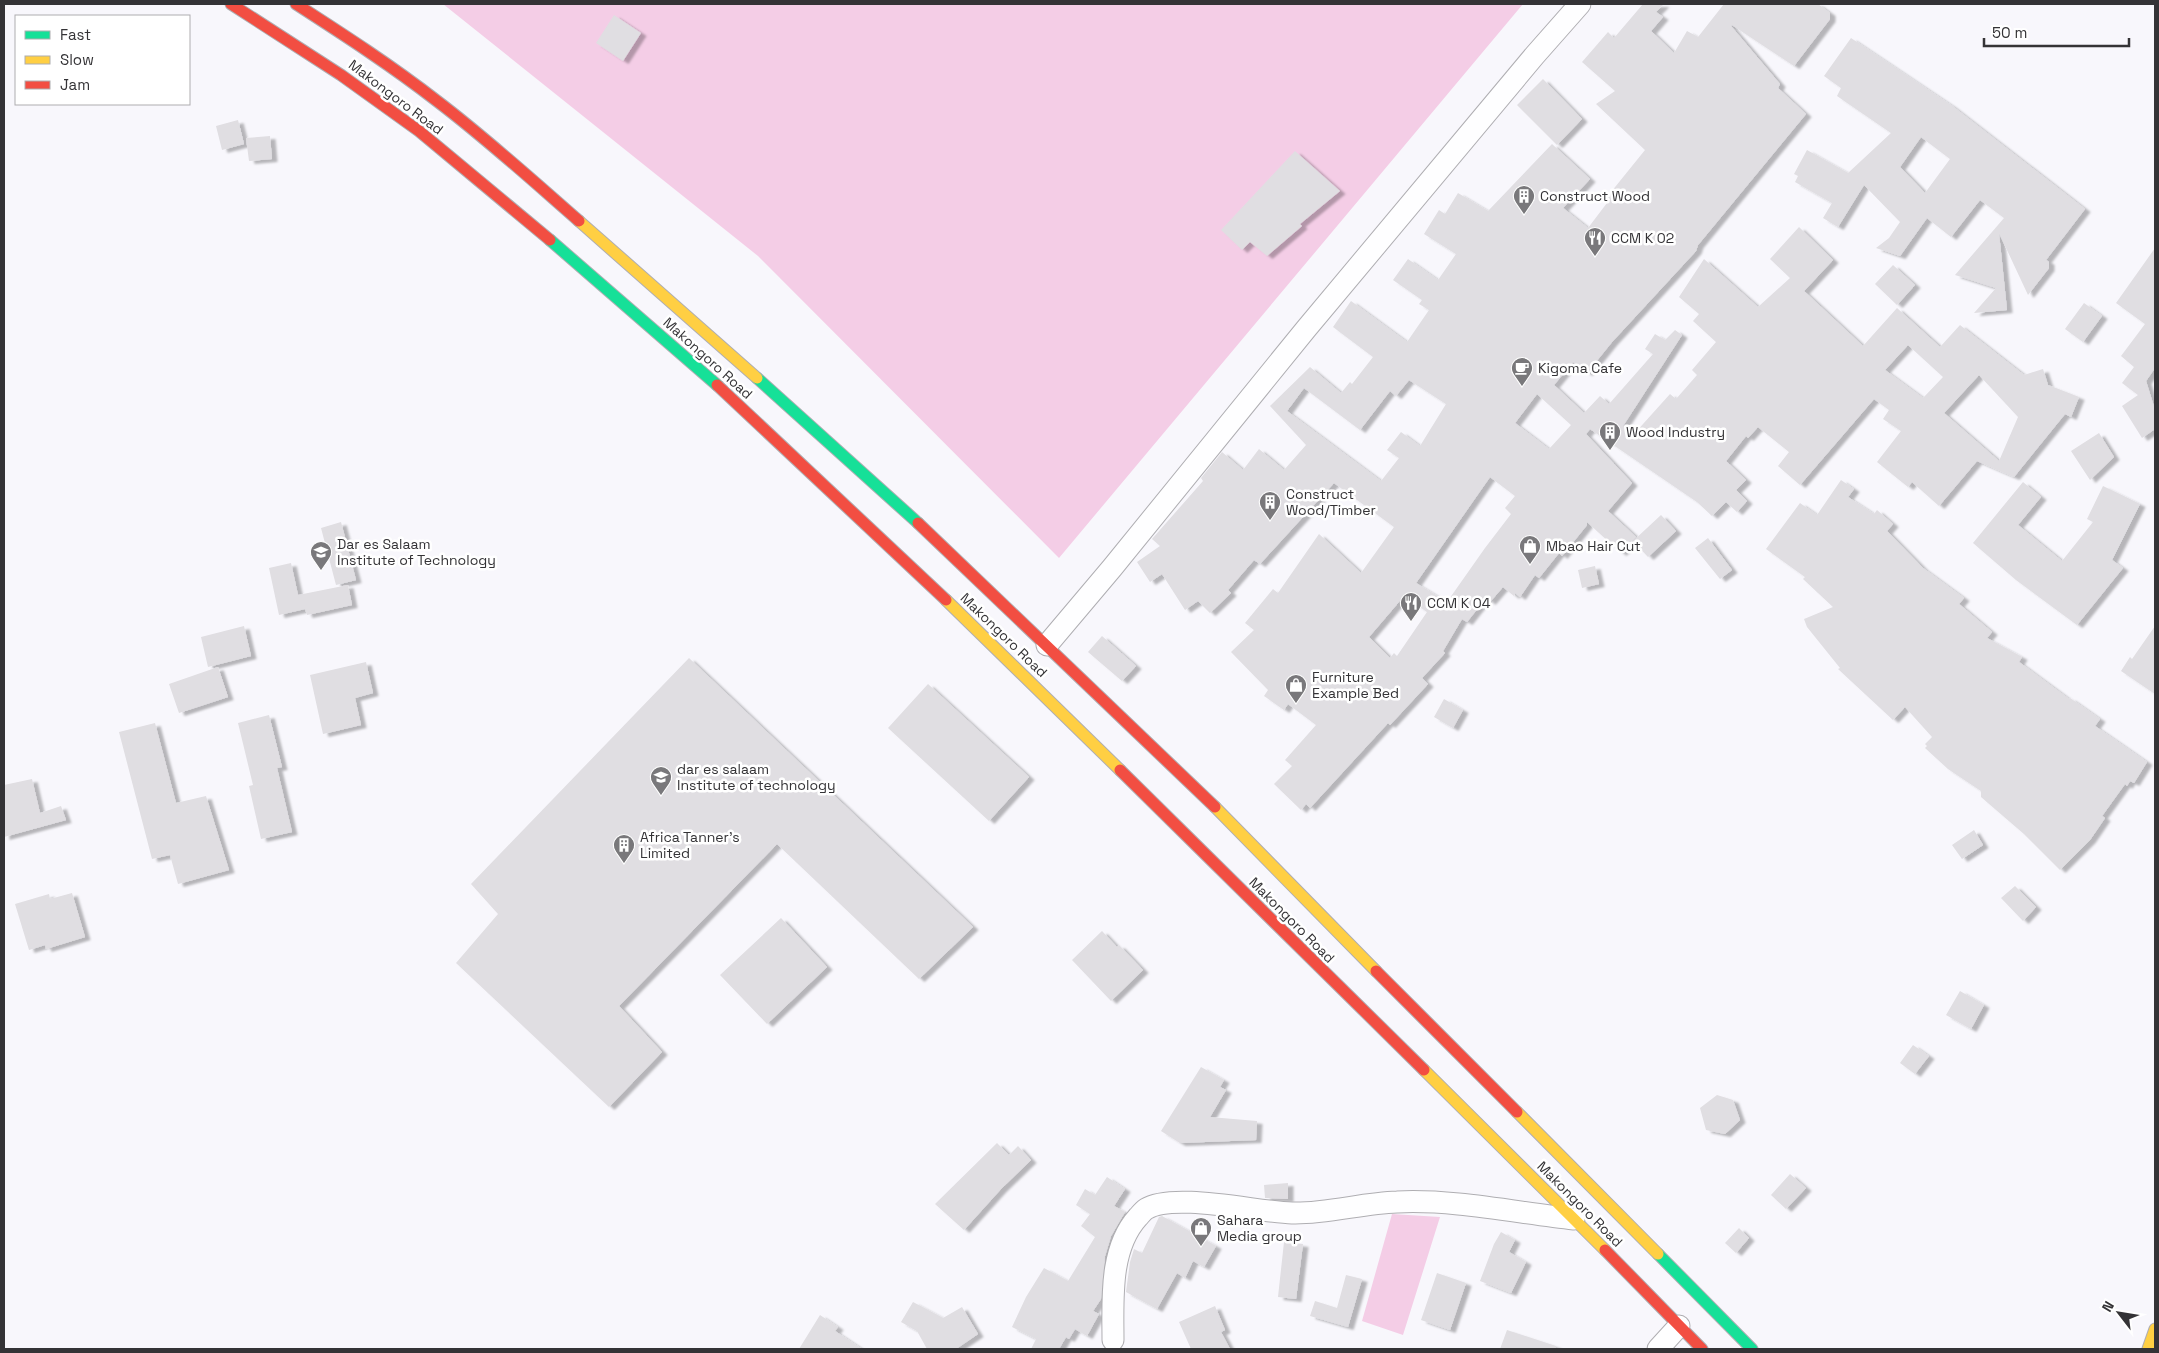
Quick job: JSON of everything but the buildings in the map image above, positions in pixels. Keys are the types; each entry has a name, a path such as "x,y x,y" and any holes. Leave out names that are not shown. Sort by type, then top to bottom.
{"main road":[{"name":"Makongoro Road","path":"231,4 341,75 419,131 578,263 695,364 1010,662 1574,1219 1702,1349"},
{"name":"Makongoro Road","path":"296,4 356,43 436,100 494,146 791,408 1048,645 1223,815 1355,951 1752,1349"},
{"path":"2148,1349 2155,1329"}],"street":[{"path":"1048,645 1312,321 1580,4"},
{"path":"1113,1340 1113,1295 1120,1251 1130,1226 1146,1209 1166,1203 1183,1201 1294,1213 1397,1202 1439,1202 1574,1219"},
{"path":"1658,1349 1679,1326"}],"shaded area":[{"path":"443,4 1523,4 1059,558 758,256"},
{"path":"1392,1214 1440,1217 1403,1335 1362,1321"}],"traffic: fast":[{"path":"550,240 717,385"},
{"path":"757,378 918,523"},
{"path":"1658,1254 1752,1349"}],"traffic: slow":[{"path":"579,221 757,378"},
{"path":"946,600 1120,770"},
{"path":"1215,807 1376,971"},
{"path":"1424,1070 1605,1250"},
{"path":"1517,1112 1658,1254"},
{"path":"2148,1349 2155,1329"}],"traffic: jam":[{"path":"231,4 341,75 419,131 550,240"},
{"path":"296,4 385,63 437,101 491,144 579,221"},
{"path":"717,385 946,600"},
{"path":"918,523 1215,807"},
{"path":"1120,770 1424,1070"},
{"path":"1376,971 1517,1112"},
{"path":"1605,1250 1702,1349"}],"place":[{"name":"Construct Wood","path":"1524,215"},
{"name":"CCM K 02","path":"1595,257"},
{"name":"Kigoma Cafe","path":"1522,387"},
{"name":"Wood Industry","path":"1610,451"},
{"name":"Construct Wood/Timber","path":"1270,521"},
{"name":"Mbao Hair Cut","path":"1530,565"},
{"name":"Dar es Salaam Institute of Technology","path":"321,571"},
{"name":"CCM K 04","path":"1411,622"},
{"name":"Furniture Example Bed","path":"1296,704"},
{"name":"dar es salaam Institute of technology","path":"661,796"},
{"name":"Africa Tanner's Limited","path":"624,864"},
{"name":"Sahara Media group","path":"1201,1247"}]}
